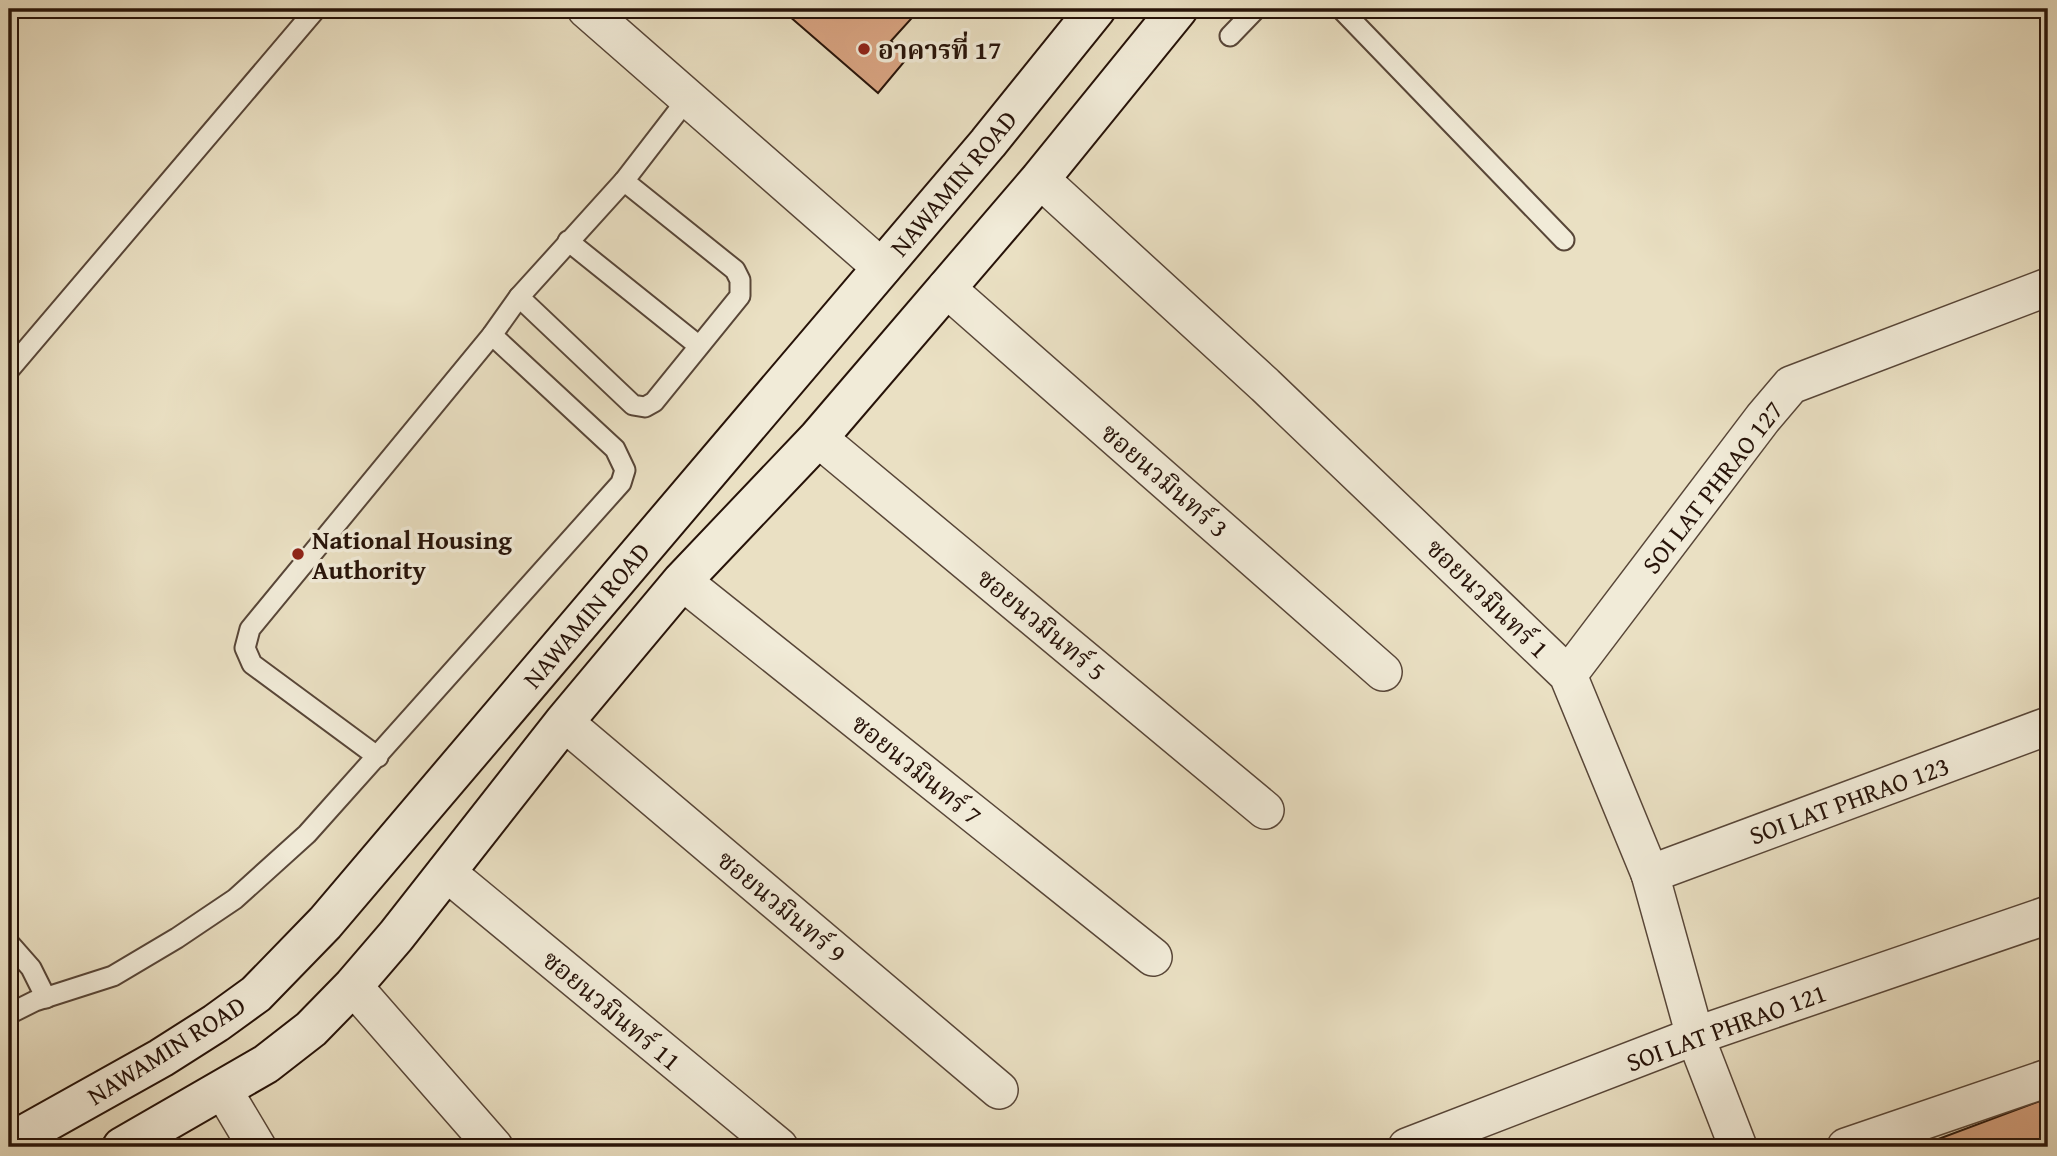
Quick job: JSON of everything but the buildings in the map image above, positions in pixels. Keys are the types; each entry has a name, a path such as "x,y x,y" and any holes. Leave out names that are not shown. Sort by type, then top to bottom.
{"main road":[{"name":"NAWAMIN ROAD","path":"122,1147 266,1064 311,1029 353,986 396,936 564,722 682,581 818,438 1040,179 1178,9"},
{"name":"NAWAMIN ROAD","path":"9,1143 161,1058 216,1023 256,994 291,960 988,143 1083,13"}],"street":[{"path":"586,9 882,268"},
{"name":"ซอยนวมินทร์ 1","path":"1040,179 1265,385 1568,675 1650,874 1695,1036 1738,1147"},
{"name":"SOI LAT PHRAO 127","path":"1568,675 1791,385 2048,287"},
{"name":"ซอยนวมินทร์ 3","path":"946,288 1383,672"},
{"name":"ซอยนวมินทร์ 5","path":"818,438 1265,810"},
{"name":"ซอยนวมินทร์ 7","path":"682,581 1153,957"},
{"name":"ซอยนวมินทร์ 9","path":"564,722 999,1090"},
{"name":"SOI LAT PHRAO 123","path":"1650,874 2048,726"},
{"name":"ซอยนวมินทร์ 11","path":"446,872 779,1147"},
{"name":"SOI LAT PHRAO 121","path":"1407,1147 1695,1036 2048,915"},
{"path":"353,986 494,1147"},
{"path":"1846,1147 2048,1078"},
{"path":"223,1090 257,1147"}],"lane":[{"path":"9,370 316,9"},
{"path":"1230,36 1256,9"},
{"path":"1341,9 1564,240"},
{"path":"379,757 252,664 245,648 250,629 492,335 519,298 624,181 688,98"},
{"path":"519,298 633,405 645,407 654,402 740,296 738,272 624,181"},
{"path":"568,241 699,346"},
{"path":"9,1014 35,1001 113,976 235,899 307,834 379,757 621,483 625,470 615,449 492,335"},
{"path":"9,943 32,968 46,998"}],"place":[{"name":"อาคารที่ 17","path":"864,49"},
{"name":"National Housing Authority","path":"298,554"}]}
